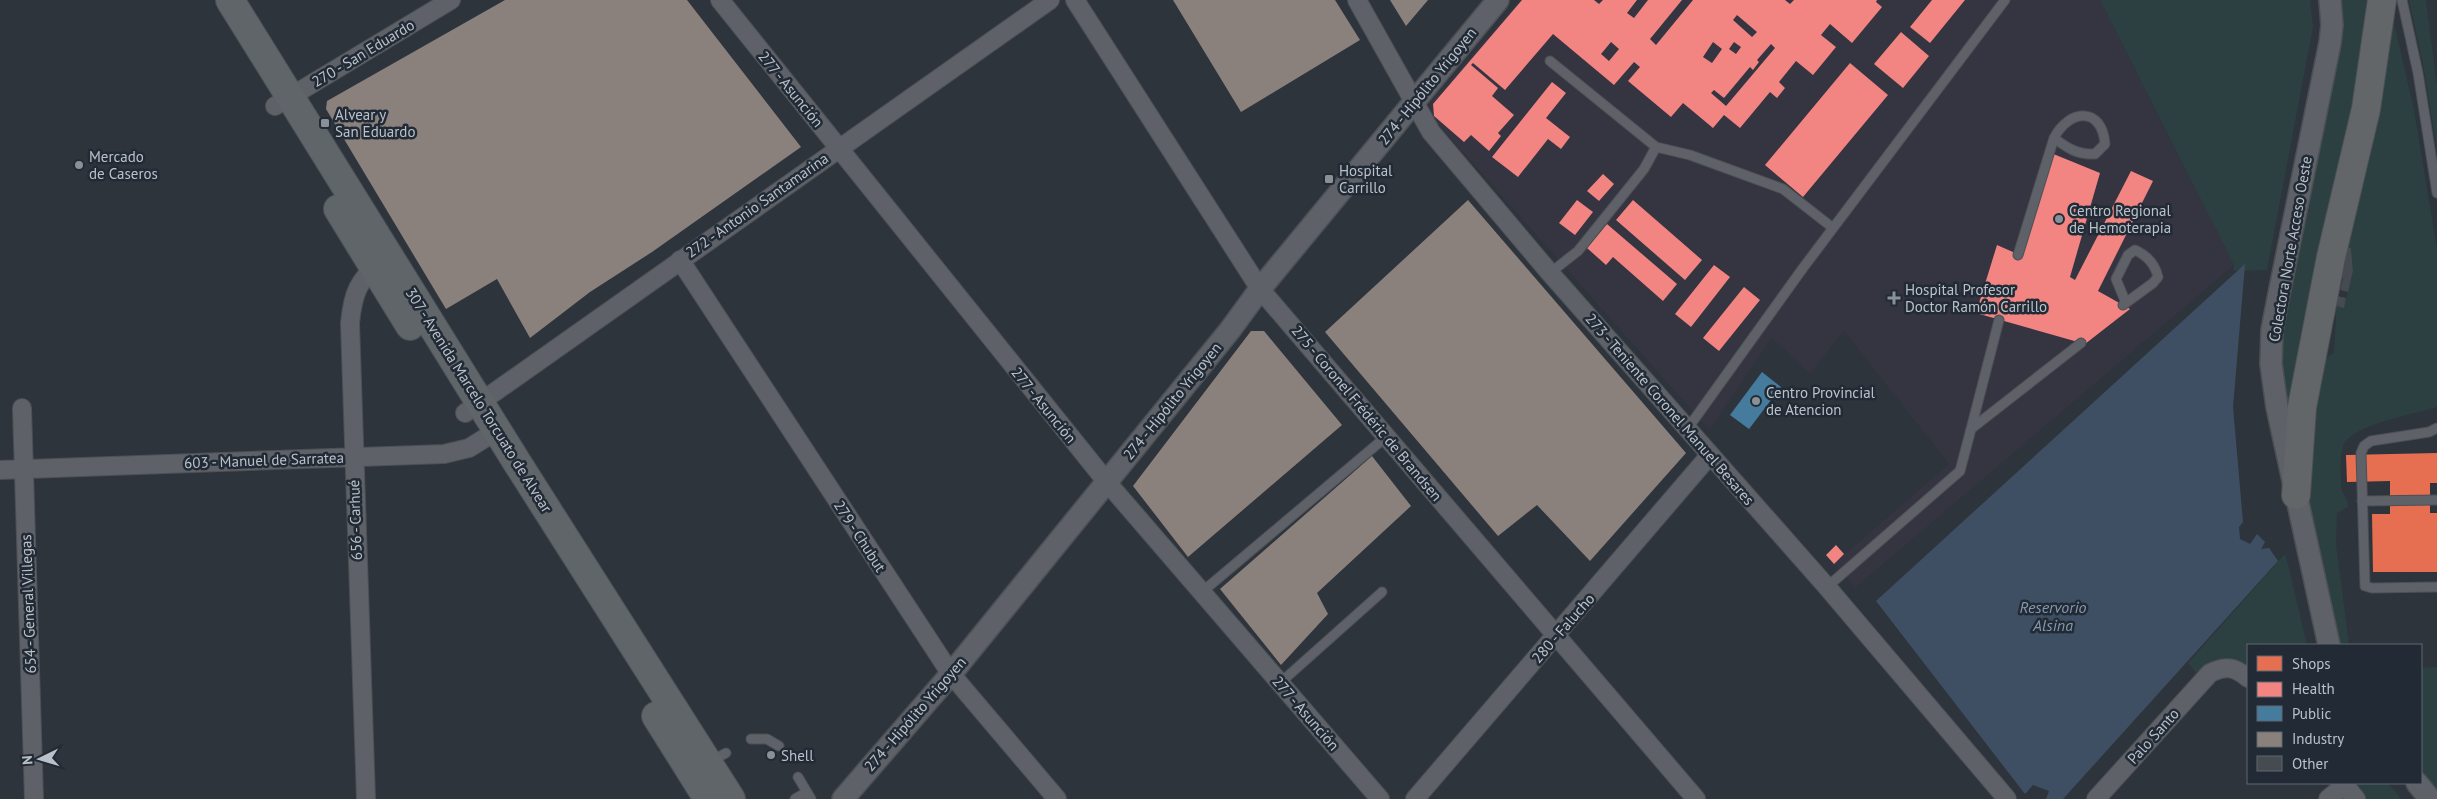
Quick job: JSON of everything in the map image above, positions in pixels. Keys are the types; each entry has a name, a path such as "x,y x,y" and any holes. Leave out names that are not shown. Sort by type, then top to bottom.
{"highway":[{"path":"2296,495 2302,407 2331,257 2366,109 2382,0"}],"main road":[{"name":"307 - Avenida Marcelo Torcuato de Alvear","path":"209,0 283,102 472,408 705,772 731,799"},
{"name":"307 - Avenida Marcelo Torcuato de Alvear","path":"230,0 283,102"},
{"name":"307 - Avenida Marcelo Torcuato de Alvear","path":"705,772 708,799"}],"street":[{"name":"270 - San Eduardo","path":"283,102 451,0"},
{"name":"277 - Asunción","path":"720,0 1106,481 1380,799"},
{"name":"272 - Antonio Santamarina","path":"472,408 1050,0"},
{"name":"275 - Coronel Frédéric de Brandsen","path":"1075,0 1260,289 1696,799"},
{"name":"273 - Teniente Coronel Manuel Besares","path":"1357,0 1432,132 1550,273 1827,587 2007,799"},
{"name":"274 - Hipólito Yrigoyen","path":"842,799 951,674 1224,338 1260,289 1498,0"},
{"name":"Colectora Norte Acceso Oeste","path":"2329,644 2277,406 2271,364 2272,330 2330,43 2332,25 2330,0"},
{"name":"279 - Chubut","path":"680,260 951,674 1057,799"},
{"name":"656 - Carhué","path":"366,799 353,457 350,323 351,307 355,292 364,277 382,262"},
{"name":"654 - General Villegas","path":"22,408 34,799"},
{"name":"603 - Manuel de Sarratea","path":"0,470 444,454 460,451 490,435"},
{"name":"280 - Falucho","path":"1415,799 1710,455"},
{"name":"Palo Santo","path":"2096,799 2210,673 2229,667 2239,670 2247,677"},
{"path":"2328,799 2344,784 2356,799"},
{"path":"2418,784 2430,799"}],"lane":[{"path":"1688,428 1833,228 2005,0"},
{"path":"2402,0 2418,73 2437,193"},
{"path":"1550,61 1656,147 1690,155 1783,189 1833,228"},
{"path":"2018,255 2054,138 2059,128 2070,118 2084,115 2096,120 2104,130 2105,144 2095,154 2084,154 2069,149 2054,138"},
{"path":"1550,273 1578,250 1644,169 1656,147"},
{"path":"2135,250 2144,255 2156,269 2158,277 2125,304 2116,279 2128,255 2135,250"},
{"path":"1827,587 1960,471 1999,320"},
{"path":"1971,429 2081,343"},
{"path":"2437,428 2429,432 2371,442 2364,446 2361,453 2365,586 2372,588 2437,587"},
{"path":"1202,592 1387,436"},
{"path":"2362,501 2437,500"},
{"path":"1280,683 1382,592"},
{"path":"751,739 767,739 779,746"},
{"path":"795,799 809,796 798,777"}],"shaded area":[{"name":"Hospital Profesor Doctor Ramón Carrillo","path":"1519,0 2100,0 2234,265 1855,588 1826,555 1836,545 1845,554 1949,464 1844,331 1810,374 1772,338 1709,430 1430,115 1430,103"},
{"path":"2100,0 2310,0 2313,27 2267,270 2233,271 2234,265"},
{"path":"2337,0 2375,0 2290,419 2282,382 2281,343 2321,134"},
{"path":"2409,0 2426,0 2437,87 2437,148 2423,64"},
{"path":"2393,19 2414,110 2437,249 2437,407 2370,426 2348,439 2343,447 2341,486 2348,507 2337,513 2336,544 2349,644 2341,644 2313,533 2305,466 2320,361 2334,353 2336,318 2334,307 2344,307 2353,271 2351,248 2345,247 2388,23"},
{"path":"2284,555 2286,556 2307,644 2247,644 2247,673 2199,676 2188,663"},
{"path":"2437,667 2437,794 2422,775 2422,668"},
{"path":"2349,784 2389,784 2401,799 2363,799"}],"water":[{"name":"Reservorio Alsina","path":"2245,264 2233,407 2243,522 2239,527 2240,539 2250,544 2257,534 2265,542 2261,549 2269,548 2278,561 2063,799 2046,799 2049,791 2033,785 2025,794 1876,601"}],"building: Shops":[{"path":"2437,453 2437,483 2430,483 2430,513 2437,513 2437,572 2373,572 2372,514 2390,514 2390,481 2347,482 2346,455"}],"building: Health":[{"path":"1522,0 1594,0 1599,4 1603,0 1637,0 1627,13 1634,18 1648,0 1682,0 1650,39 1656,45 1693,0 1785,0 1790,4 1794,0 1877,0 1876,2 1882,7 1852,43 1830,24 1821,35 1836,47 1813,75 1796,61 1779,82 1785,88 1777,98 1770,92 1740,128 1724,115 1713,128 1683,103 1671,117 1628,81 1640,67 1634,62 1614,85 1553,34 1505,90 1473,63 1471,65 1498,88 1492,96 1514,115 1498,133 1501,136 1489,151 1471,135 1464,142 1434,116 1433,104","holes":["1737,15 1757,32 1752,37 1733,20","1611,42 1619,49 1609,61 1601,54","1713,42 1722,49 1712,63 1703,57","1734,42 1741,47 1736,54 1729,49","1771,44 1775,48 1726,106 1711,93 1714,90 1724,98 1750,67 1753,70 1759,62 1757,60"]},
{"path":"1932,0 1965,0 1930,43 1910,27"},
{"path":"1901,32 1929,56 1903,88 1874,64"},
{"path":"1850,63 1888,95 1803,197 1765,165"},
{"path":"1552,82 1566,93 1546,118 1570,137 1561,149 1548,139 1518,177 1492,157"},
{"name":"Centro Regional de Hemoterapia","path":"2051,153 2100,173 2070,277 2075,280 2131,171 2153,181 2098,291 2130,309 2085,344 1976,313 1997,245 2022,256"},
{"path":"1603,174 1614,184 1599,201 1587,191"},
{"path":"1577,200 1593,212 1575,235 1559,223"},
{"path":"1633,200 1702,260 1685,280 1616,220"},
{"path":"1607,224 1677,284 1663,301 1613,257 1606,265 1587,248"},
{"path":"1714,265 1730,277 1691,327 1675,314"},
{"path":"1744,287 1760,300 1719,351 1703,338"},
{"path":"1836,545 1844,554 1834,564 1826,555"}],"building: Public":[{"name":"Centro Provincial de Atencion","path":"1762,372 1781,387 1749,429 1730,415"}],"building: Industry":[{"path":"505,0 687,0 801,147 652,252 590,292 530,338 497,279 446,309 326,109 327,101"},
{"path":"1173,0 1335,0 1360,40 1241,112"},
{"path":"1390,0 1428,0 1406,26"},
{"path":"1468,200 1686,453 1590,561 1537,505 1498,536 1325,332"},
{"path":"1251,331 1264,331 1342,425 1188,557 1133,486"},
{"path":"1372,456 1411,506 1317,593 1328,614 1281,665 1220,589"}],"building: Other":[{"path":"2330,243 2351,248 2353,271 2348,292 2340,290 2343,278 2324,274"},
{"path":"2337,296 2346,298 2344,308 2336,306"}],"place":[{"name":"Alvear y San Eduardo","path":"325,123"},
{"name":"Mercado de Caseros","path":"79,165"},
{"name":"Hospital Carrillo","path":"1329,179"},
{"name":"Centro Regional de Hemoterapia","path":"2059,219"},
{"name":"Hospital Profesor Doctor Ramón Carrillo","path":"1894,298"},
{"name":"Centro Provincial de Atencion","path":"1756,401"},
{"name":"Shell","path":"771,755"}]}
